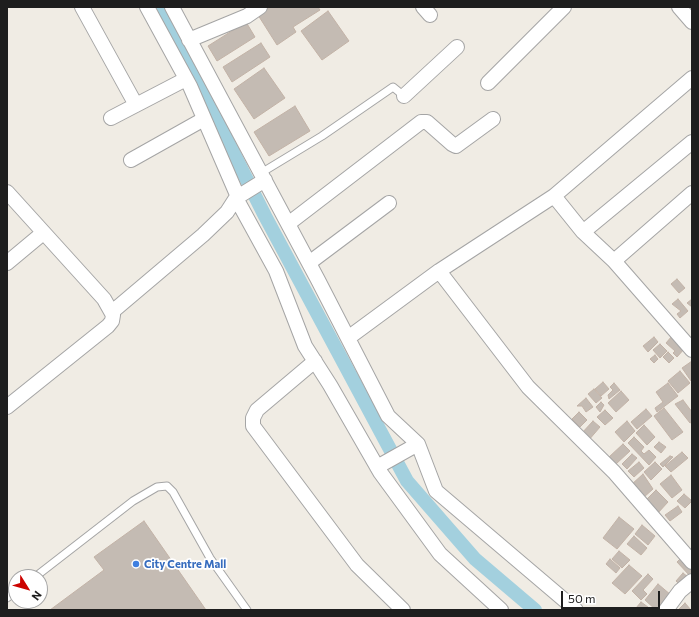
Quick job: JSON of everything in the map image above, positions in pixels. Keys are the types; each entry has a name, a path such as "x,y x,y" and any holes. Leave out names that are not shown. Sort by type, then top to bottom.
{"street":[{"path":"82,7 136,105"},
{"path":"147,7 186,78 204,120 276,271 305,346 377,467 440,554 501,610"},
{"path":"172,7 262,179 309,263 388,416 414,447 436,491 576,610"},
{"path":"189,40 247,16 260,7"},
{"path":"488,82 564,7"},
{"path":"679,7 692,22"},
{"path":"404,96 457,47"},
{"path":"111,118 186,78"},
{"path":"348,338 439,271 554,196 692,78"},
{"path":"288,224 421,122 428,122 456,146 493,118"},
{"path":"130,160 204,120"},
{"path":"583,232 692,142"},
{"path":"112,312 203,235 227,212 240,195 262,179"},
{"path":"7,192 104,299 112,312 112,321 108,326 7,407"},
{"path":"614,261 692,193"},
{"path":"554,196 583,232 614,261 692,350"},
{"path":"309,263 389,203"},
{"path":"7,263 43,233"},
{"path":"439,271 528,387 614,472 692,562"},
{"path":"315,361 258,410 252,418 253,426 357,565 404,610"},
{"path":"377,467 414,447"},
{"path":"666,610 680,591 692,581"}],"lane":[{"path":"262,179 393,87 404,96"},
{"path":"45,569 134,501 157,487 167,486 172,492 210,558 247,610"}],"building":[{"path":"270,7 318,7 320,10 293,27 296,32 277,45 258,15"},
{"path":"328,11 349,41 322,60 301,31"},
{"path":"246,22 255,37 217,61 208,46"},
{"path":"261,43 270,57 232,82 223,67"},
{"path":"264,68 285,98 254,119 234,89"},
{"path":"295,106 310,131 269,156 254,132"},
{"path":"677,279 685,288 679,293 671,284"},
{"path":"678,299 688,311 680,318 677,314 681,311 672,304"},
{"path":"692,299 692,307 687,303"},
{"path":"672,336 685,348 677,357 673,353 675,351 666,343"},
{"path":"654,337 658,342 648,352 643,346"},
{"path":"660,344 667,351 660,358 653,350"},
{"path":"668,352 674,358 669,363 663,357"},
{"path":"655,355 658,359 654,363 650,359"},
{"path":"692,361 692,380 691,381 682,368"},
{"path":"680,371 690,383 678,393 668,381"},
{"path":"603,382 609,389 601,396 595,389"},
{"path":"614,383 620,390 609,399 608,395 613,390 610,387"},
{"path":"668,383 678,396 657,412 655,408 663,402 656,392"},
{"path":"594,389 602,398 596,403 588,394"},
{"path":"621,391 629,400 616,412 608,403"},
{"path":"586,398 593,407 586,412 582,406 577,406"},
{"path":"683,400 692,412 692,422 690,423 675,404"},
{"path":"601,402 604,405 600,412 596,407"},
{"path":"664,408 683,432 672,440 654,416"},
{"path":"646,409 652,416 637,429 631,422"},
{"path":"605,410 613,418 605,425 597,417"},
{"path":"579,412 587,420 580,427 572,419"},
{"path":"593,421 600,427 588,441 581,434"},
{"path":"627,421 635,431 624,442 615,432"},
{"path":"644,425 655,437 647,445 636,433"},
{"path":"634,437 644,447 641,451 644,454 649,450 656,457 649,465 628,443"},
{"path":"659,442 666,447 661,453 654,447"},
{"path":"623,444 630,451 616,464 609,457"},
{"path":"682,452 688,458 671,472 665,466"},
{"path":"632,454 637,458 627,469 622,464"},
{"path":"670,456 673,457 663,467 660,464"},
{"path":"639,462 644,468 634,477 628,471"},
{"path":"655,462 662,469 651,480 644,472"},
{"path":"643,474 653,489 643,498 631,485"},
{"path":"671,475 682,490 672,498 660,484"},
{"path":"656,490 668,502 657,514 645,501"},
{"path":"684,494 692,501 685,508 677,501"},
{"path":"678,506 682,512 670,521 665,515"},
{"path":"619,517 634,529 617,549 603,538"},
{"name":"City Centre Mall","path":"144,521 206,610 50,610 104,570 94,557"},
{"path":"642,525 655,536 648,545 635,534"},
{"path":"634,536 647,548 641,555 627,544"},
{"path":"619,551 630,560 622,568 612,559"},
{"path":"682,557 692,567 692,574 690,576 677,562"},
{"path":"610,559 620,568 616,573 606,564"},
{"path":"629,565 642,576 625,594 612,583"},
{"path":"683,573 688,577 681,586 676,581"},
{"path":"648,574 653,579 643,590 647,594 641,600 632,591"},
{"path":"658,584 671,595 656,610 645,600"},
{"path":"641,602 652,610 636,608"},
{"path":"685,603 691,610 678,610"}],"waterway":[{"path":"160,7 265,216 407,481 475,559 535,610"}],"place":[{"name":"City Centre Mall","path":"136,564"}]}
